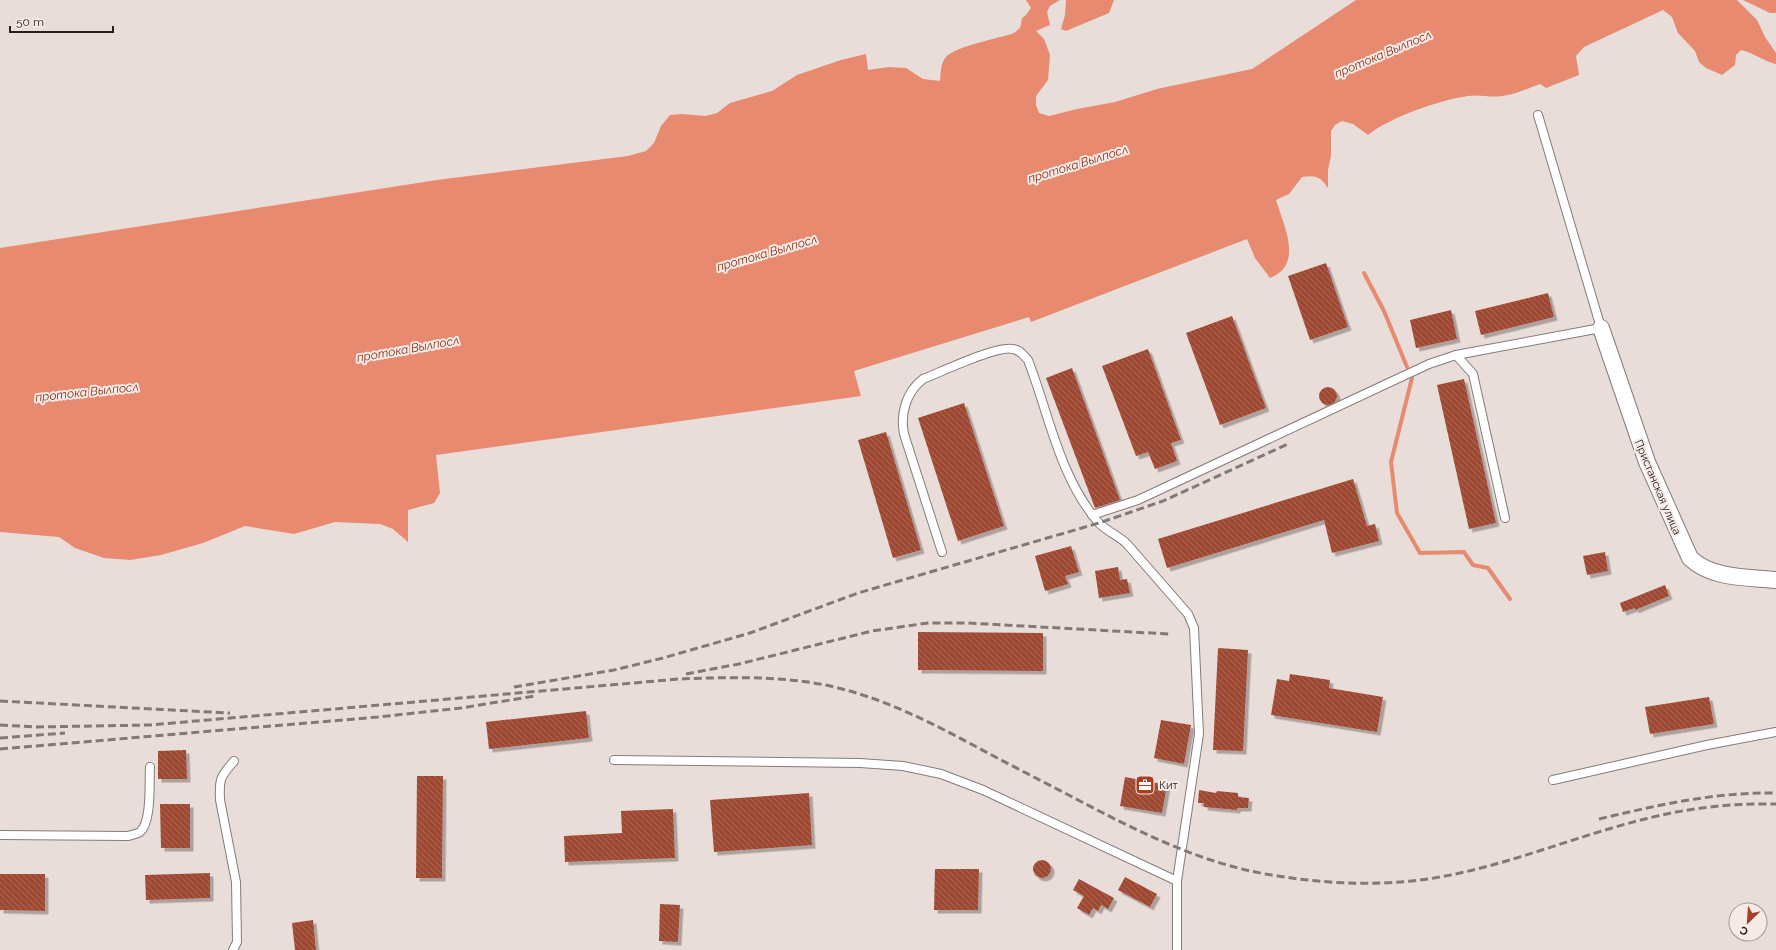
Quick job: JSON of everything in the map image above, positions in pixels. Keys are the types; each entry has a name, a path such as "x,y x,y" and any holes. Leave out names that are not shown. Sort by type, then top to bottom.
{"street":[{"name":"Пристанская улица","path":"1601,328 1634,428 1647,462 1690,558 1698,565 1728,576 1776,580"}],"lane":[{"path":"1092,515 1138,500 1429,364 1456,355 1601,328 1538,115"},
{"path":"942,552 904,434 902,424 906,404 910,393 916,384 923,379 1000,350 1012,348 1021,352 1028,360 1064,463 1077,492 1092,515 1106,530 1122,539 1127,544 1188,614 1194,628 1199,734 1177,881 1177,950"},
{"path":"1456,355 1473,374 1505,518"},
{"path":"1553,780 1707,745 1776,732"},
{"path":"614,760 860,763 903,766 941,774 983,790 1177,881"},
{"path":"234,761 222,774 220,800 236,882 238,942 234,950"},
{"path":"0,835 128,836 139,832 145,826 148,815 150,767"}],"water":[{"name":"протока Вылпосл","path":"1026,0 1060,0 1050,6 1047,12 1050,25 1036,31 1044,39 1050,55 1048,80 1036,96 1036,105 1039,113 1049,116 1115,102 1157,89 1252,69 1356,0 1737,0 1757,20 1765,37 1776,53 1776,64 1741,50 1736,55 1735,65 1722,75 1706,68 1699,62 1695,51 1678,33 1672,17 1663,10 1584,47 1576,56 1579,75 1546,88 1540,84 1517,93 1507,95 1494,97 1472,96 1444,101 1402,116 1377,128 1368,135 1353,124 1342,121 1335,125 1331,131 1331,156 1328,170 1328,188 1320,179 1311,176 1302,177 1289,194 1276,200 1287,233 1289,254 1286,264 1280,272 1270,278 1255,258 1247,239 1031,322 1029,317 854,371 861,396 436,455 440,493 434,503 408,510 408,542 393,529 380,524 335,522 294,534 245,526 203,543 161,555 130,560 104,558 75,548 59,537 0,532 0,248 437,180 628,156 646,151 654,143 661,126 670,115 682,114 705,116 717,113 730,103 772,91 797,75 841,60 866,54 868,70 889,67 906,68 923,79 940,81 943,63 946,57 952,53 959,49 1014,33 1020,28 1022,18 1031,8"},
{"path":"1066,0 1114,0 1109,13 1066,31 1061,29 1065,15"},
{"path":"1743,0 1776,0 1776,13 1770,13"}],"building":[{"path":"1326,263 1348,327 1310,340 1288,276"},
{"path":"1548,293 1554,317 1481,335 1475,311"},
{"path":"1451,310 1457,339 1416,348 1410,320"},
{"path":"1232,316 1266,408 1220,425 1186,333"},
{"path":"1148,349 1181,440 1171,443 1177,461 1155,469 1148,452 1136,456 1102,366"},
{"path":"1072,368 1120,500 1095,508 1046,378"},
{"path":"1464,379 1496,523 1469,529 1437,385"},
{"path":"1328,387 1334,390 1337,396 1334,402 1328,405 1322,402 1319,396 1322,390"},
{"path":"964,403 1004,526 958,541 918,418"},
{"path":"886,432 921,550 893,558 858,440"},
{"path":"1353,479 1367,526 1375,524 1379,541 1332,553 1324,520 1167,568 1158,539"},
{"path":"1071,546 1079,572 1065,576 1068,584 1045,591 1035,556"},
{"path":"1605,552 1608,571 1587,575 1583,556"},
{"path":"1118,567 1120,580 1127,579 1130,593 1099,598 1095,571"},
{"path":"1665,585 1669,596 1635,610 1635,608 1623,612 1620,603"},
{"path":"918,632 1043,633 1043,671 918,670"},
{"path":"1218,648 1248,650 1243,751 1213,750"},
{"path":"1290,674 1330,680 1329,688 1383,697 1377,732 1271,715 1277,679 1289,681"},
{"path":"1709,697 1714,724 1650,734 1645,707"},
{"path":"586,711 589,738 489,749 486,722"},
{"path":"1161,720 1191,725 1184,764 1154,758"},
{"path":"186,750 187,779 158,779 158,751"},
{"path":"417,776 443,776 442,878 416,878"},
{"path":"1125,777 1167,785 1162,813 1120,806"},
{"path":"1199,790 1216,793 1217,791 1238,793 1238,797 1249,798 1248,808 1237,808 1237,810 1204,807 1204,803 1198,803"},
{"path":"809,793 812,845 714,852 710,800"},
{"path":"160,804 190,804 190,848 161,848"},
{"path":"673,809 675,858 565,862 564,836 622,833 621,811"},
{"path":"1042,860 1048,863 1051,869 1048,875 1042,878 1036,875 1033,869 1036,863"},
{"path":"935,869 979,869 978,910 934,910"},
{"path":"210,873 210,898 146,900 145,875"},
{"path":"0,874 45,874 45,911 0,910"},
{"path":"1125,877 1157,894 1150,907 1118,890"},
{"path":"1079,879 1114,898 1108,909 1101,905 1098,911 1093,908 1089,915 1077,908 1084,896 1073,890"},
{"path":"660,904 680,905 678,942 659,941"},
{"path":"313,920 316,950 295,950 292,923"}],"waterway":[{"path":"1364,273 1384,311 1407,367"},
{"path":"1412,378 1391,462 1397,513 1420,553 1464,552 1473,565 1488,568 1510,599"}],"railway":[{"path":"514,687 614,670 663,658 750,633 858,593 1099,523 1163,501 1288,444"},
{"path":"686,674 739,664 872,631 928,623 968,623 1169,634"},
{"path":"0,725 36,727 150,725 679,679 784,679 826,685 846,690 911,714 1152,837 1201,857 1226,865 1278,876 1316,881 1353,883 1391,883 1456,874 1483,868 1618,826 1661,815 1693,809 1726,805 1776,804"},
{"path":"0,749 378,717 461,708 535,696"},
{"path":"0,701 230,713"},
{"path":"0,738 65,733"},
{"path":"1599,819 1687,800 1753,793 1776,793"}],"place":[{"name":"Кит","path":"1145,785"}]}
